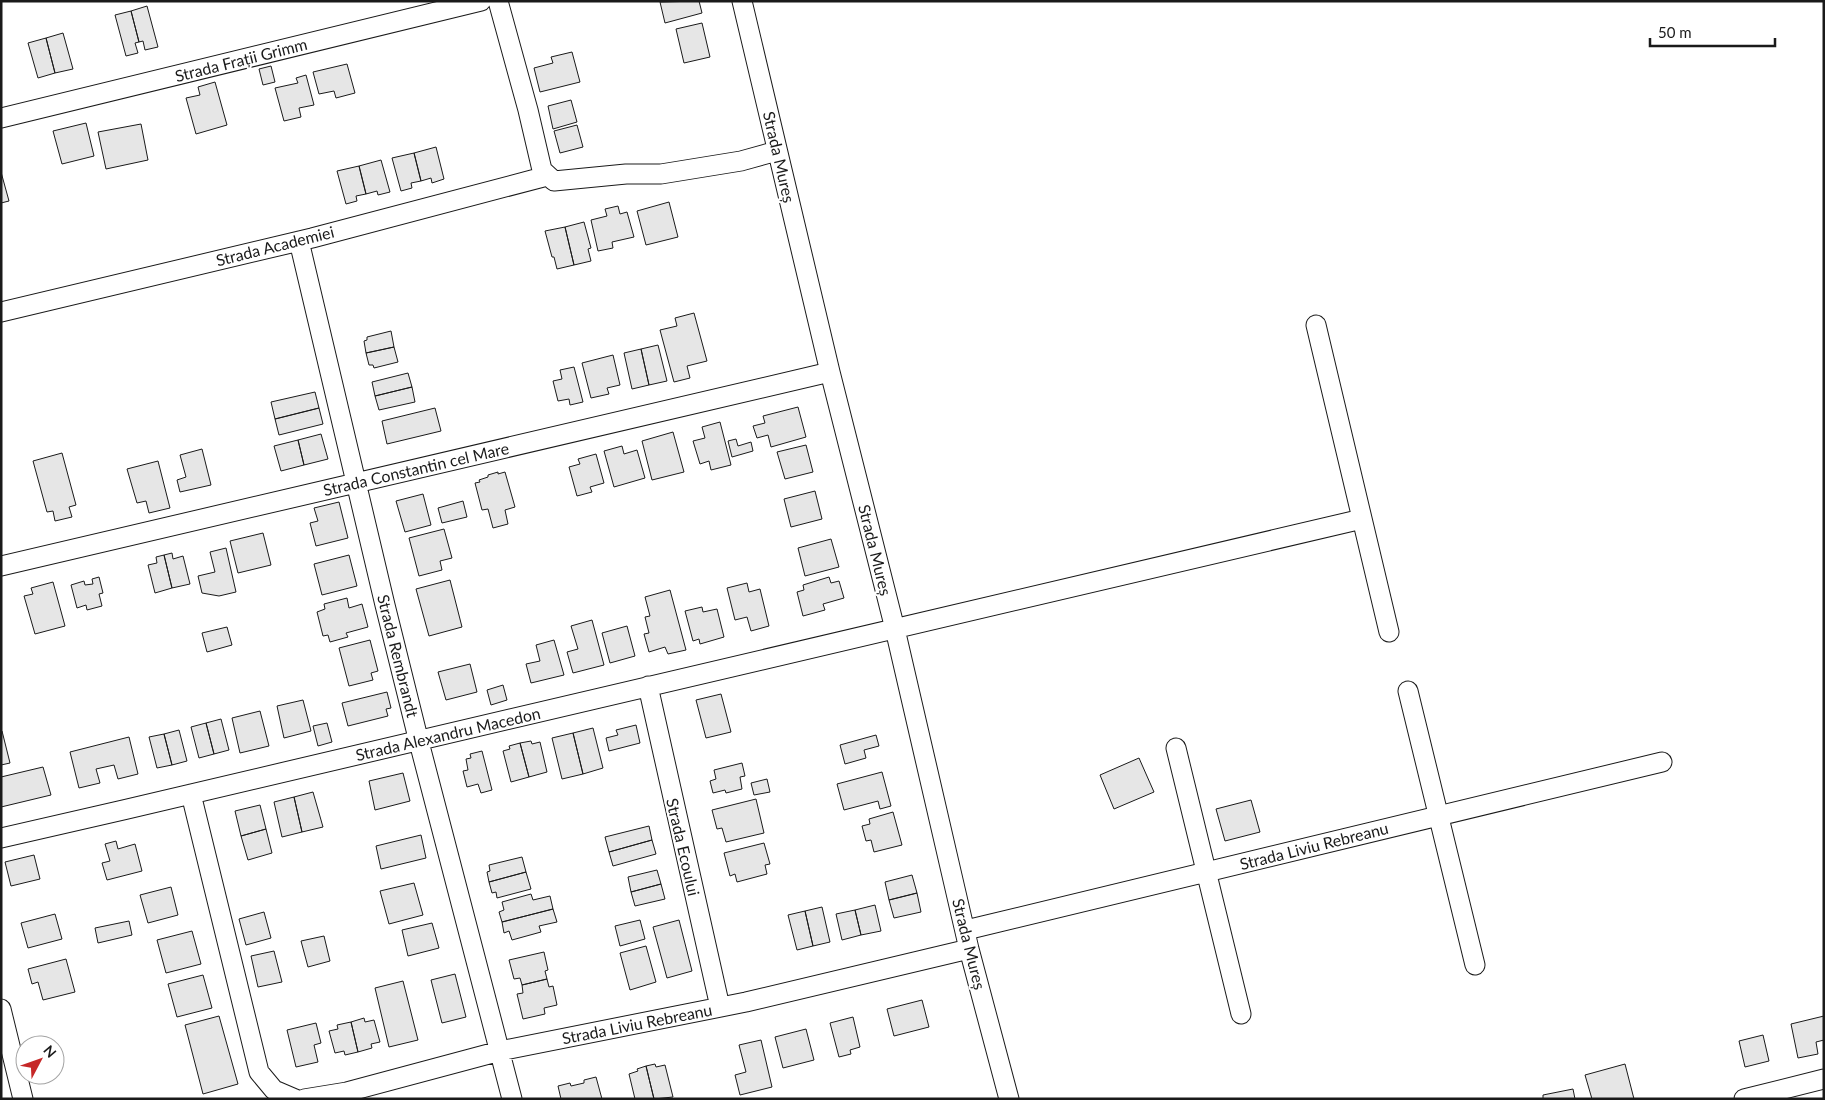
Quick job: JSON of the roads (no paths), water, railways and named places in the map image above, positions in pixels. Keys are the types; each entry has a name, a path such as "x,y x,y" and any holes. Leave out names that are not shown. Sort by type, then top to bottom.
{"street":[{"name":"Strada Frații Grimm","path":"1,118 481,1"},
{"path":"498,1 528,110 542,170 554,181 626,174 660,174 741,161 777,151"},
{"name":"Strada Mureș","path":"742,1 830,372 895,629 969,949 1009,1099"},
{"name":"Strada Academiei","path":"1,312 299,241 547,176"},
{"name":"Strada Rembrandt","path":"299,241 419,742 512,1099"},
{"path":"1316,324 1389,632"},
{"name":"Strada Constantin cel Mare","path":"1,566 830,372"},
{"name":"Strada Alexandru Macedon","path":"1,838 419,742 648,686 1362,519"},
{"name":"Strada Ecoului","path":"648,686 720,1007"},
{"path":"1408,691 1475,965"},
{"path":"1176,748 1241,1014"},
{"name":"Strada Liviu Rebreanu","path":"966,930 1662,762"},
{"path":"191,794 259,1072 274,1090 295,1099"},
{"name":"Strada Liviu Rebreanu","path":"304,1099 347,1092 500,1051 720,1007 969,949"},
{"path":"1,1009 23,1099"},
{"path":"1744,1099 1824,1080"}]}
